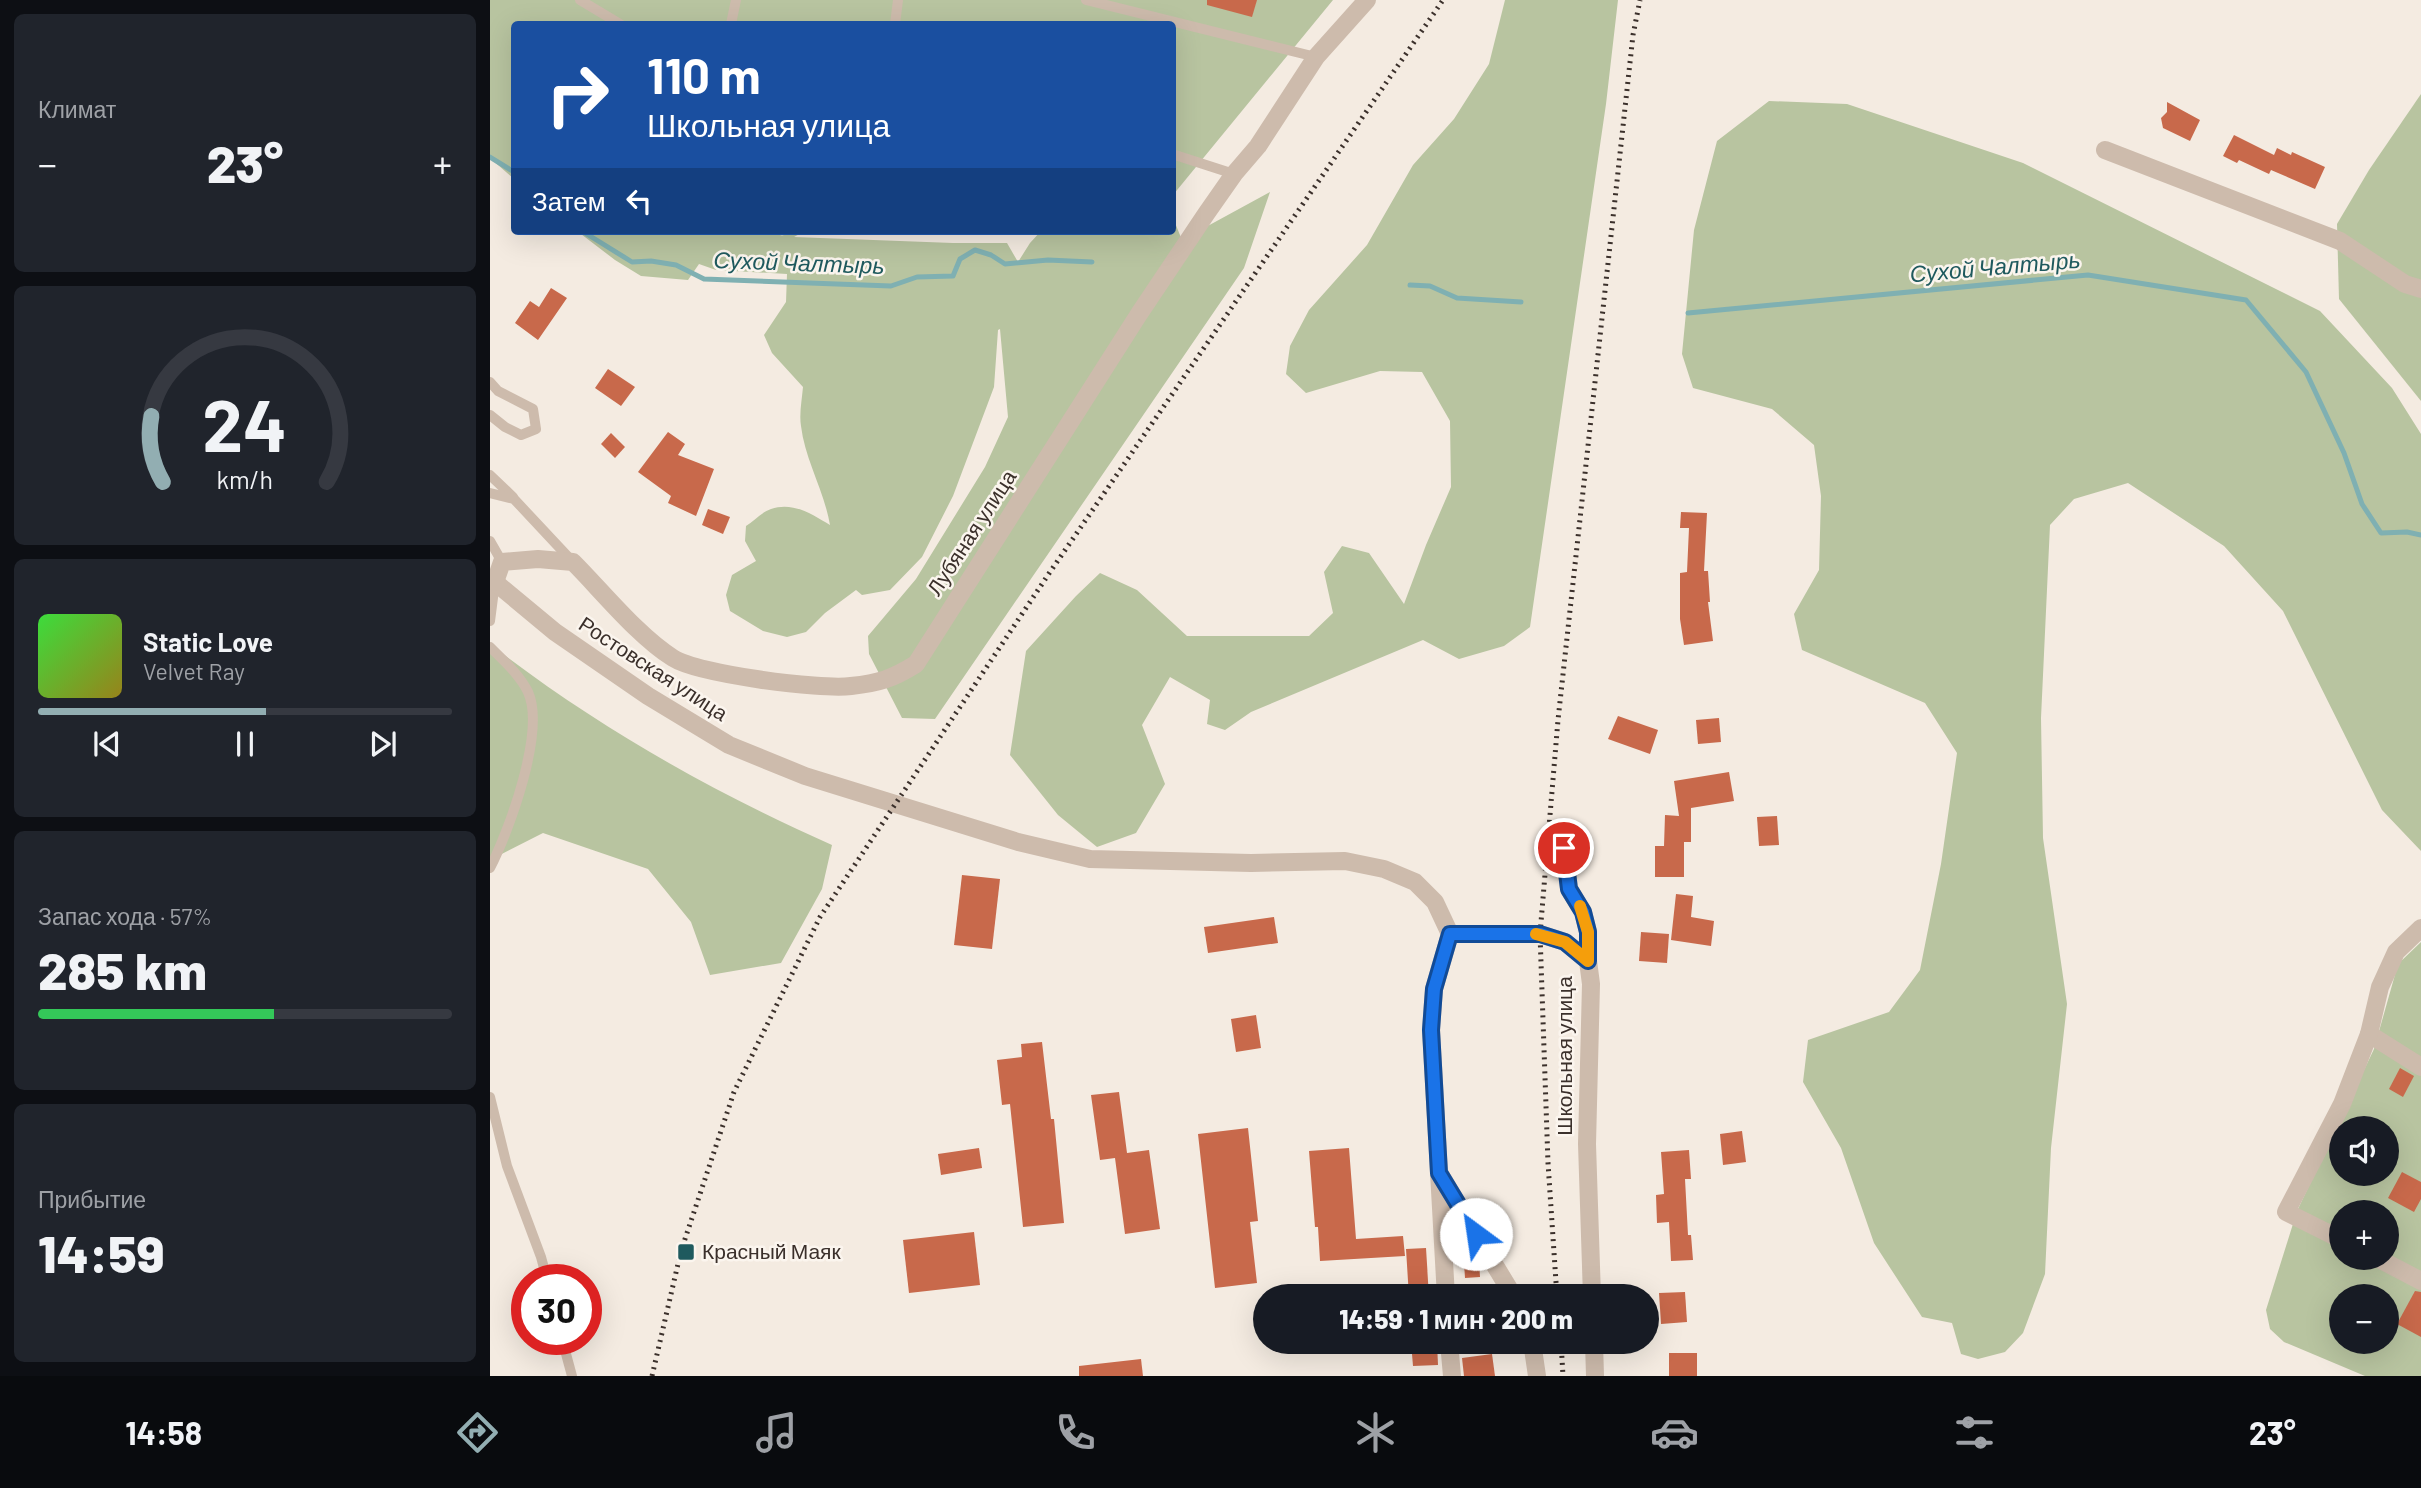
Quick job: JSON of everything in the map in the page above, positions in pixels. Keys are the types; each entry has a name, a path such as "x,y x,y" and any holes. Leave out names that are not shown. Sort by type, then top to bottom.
{"street":[{"name":"Лубяная улица","path":"572,562 646,637 674,659 704,670 848,687 892,679 916,664 1132,326 1234,174 1258,146 1316,57 1367,0"},
{"path":"2105,150 2340,241 2405,284 2421,289"},
{"path":"493,580 502,562 537,559 572,562"},
{"name":"Ростовская улица","path":"493,580 555,632 648,696 729,745 805,776 1018,842 1090,859 1251,863 1345,861 1384,869 1415,882 1435,902 1450,934"},
{"path":"1564,848 1569,889 1583,912 1588,932 1588,961"},
{"path":"2329,1234 2286,1212 2342,1104 2370,1034 2380,986 2385,975 2396,952 2421,928"},
{"path":"1445,1284 1431,1030 1434,989 1450,934"},
{"name":"Школьная улица","path":"1450,934 1540,934 1565,942 1588,961 1591,984 1587,1144 1592,1284"},
{"path":"2370,1034 2421,1067"},
{"path":"1439,1173 1506,1284"},
{"path":"2399,1270 2421,1281"},
{"path":"1450,1354 1452,1376"},
{"path":"1534,1354 1538,1376"},
{"path":"1594,1354 1595,1376"}],"lane":[{"path":"580,0 615,21"},
{"path":"732,21 736,0"},
{"path":"895,21 898,0"},
{"path":"1086,0 1171,21"},
{"path":"1176,22 1316,57"},
{"path":"1176,155 1234,174"},
{"path":"490,382 498,391 533,409 536,429 521,435 490,415"},
{"path":"490,475 572,562"},
{"path":"490,493 514,499"},
{"path":"490,541 502,562"},
{"path":"490,621 493,580"},
{"path":"490,647 528,691 533,708 531,747 515,806 490,868"},
{"path":"490,1097 508,1166 542,1264"},
{"path":"566,1355 572,1376"}],"green space":[{"path":"490,0 1333,0 1176,191 1176,21 511,21 511,176 490,158"},
{"path":"1505,0 1618,0 1606,104 1530,627 1504,646 1459,659 1423,640 1251,712 1225,730 1207,724 1210,700 1170,677 1142,725 1165,784 1136,833 1097,847 1058,815 1010,755 1026,651 1100,573 1137,590 1187,636 1309,636 1333,613 1324,572 1342,546 1369,553 1404,604 1451,487 1450,421 1422,372 1380,371 1306,393 1286,374 1290,346 1309,310 1367,245 1413,165 1454,119 1489,64"},
{"path":"2421,94 2421,401 2339,299 2337,224 2369,170"},
{"path":"1769,101 1847,104 2023,163 2320,311 2392,388 2421,434 2421,851 2382,810 2283,611 2224,546 2128,483 2074,499 2050,525 2041,718 2043,838 2067,1004 2051,1148 2045,1274 2023,1333 2005,1352 1978,1359 1961,1354 1952,1323 1922,1317 1874,1243 1841,1148 1803,1082 1808,1040 1889,1012 1920,970 1941,864 1957,753 1925,703 1802,650 1794,614 1819,570 1821,496 1814,445 1772,409 1693,388 1682,354 1694,230 1717,141"},
{"path":"1270,192 1244,268 935,719 902,718 869,654 868,636 916,579 985,467 1008,417 1000,329 994,387 953,496 922,557 890,590 862,595 856,590 825,613 806,632 787,637 763,631 730,611 726,595 732,575 756,561 745,541 746,526 764,512 779,507 795,508 830,525 803,439 800,417 803,387 772,353 764,335 786,302 787,274 716,270 699,264 688,280 641,276 582,235 798,235 794,237 1007,243 1018,262 1037,235 1176,235 1176,225 1182,240"},
{"path":"490,644 570,702 655,755 743,803 832,845 822,889 781,963 710,975 691,922 648,869 543,833 490,860"},
{"path":"2421,942 2421,1376 2365,1376 2284,1342 2270,1329 2266,1310 2297,1211 2329,1144 2329,1186 2399,1186 2399,1116 2342,1116 2374,1049 2398,964"}],"building":[{"path":"1207,0 1257,0 1252,17 1207,5"},
{"path":"2167,102 2200,120 2190,141 2163,128 2161,118 2167,112"},
{"path":"2234,135 2274,155 2277,148 2325,167 2315,189 2271,170 2269,174 2239,160 2237,163 2223,156"},
{"path":"551,288 567,298 538,340 515,323 530,301 539,307"},
{"path":"608,369 635,387 621,406 595,388"},
{"path":"668,432 685,444 678,455 714,469 696,516 668,503 671,496 638,472"},
{"path":"611,433 625,447 615,458 601,444"},
{"path":"708,509 730,517 723,534 702,525"},
{"path":"1681,512 1707,513 1704,571 1708,571 1708,602 1713,641 1684,645 1680,619 1680,573 1687,572 1689,528 1680,528"},
{"path":"1618,716 1658,730 1650,754 1608,739"},
{"path":"1719,718 1721,742 1698,744 1696,720"},
{"path":"1729,772 1734,801 1691,808 1691,842 1684,842 1684,877 1655,877 1655,846 1664,846 1665,815 1679,816 1674,781"},
{"path":"1777,816 1779,845 1759,846 1757,817"},
{"path":"962,875 1000,879 992,949 954,945"},
{"path":"1676,894 1693,896 1691,917 1714,921 1711,946 1671,940"},
{"path":"1274,917 1278,943 1208,953 1204,927"},
{"path":"1641,932 1669,934 1667,963 1639,961"},
{"path":"1256,1015 1261,1048 1236,1052 1231,1019"},
{"path":"1042,1042 1051,1119 1054,1119 1064,1223 1023,1227 1010,1104 1002,1105 997,1060 1022,1057 1021,1044"},
{"path":"2400,1068 2414,1076 2403,1097 2389,1089"},
{"path":"1119,1092 1127,1153 1149,1150 1160,1229 1125,1234 1115,1158 1100,1160 1091,1095"},
{"path":"1248,1128 1258,1221 1250,1222 1257,1283 1215,1288 1198,1134"},
{"path":"1742,1131 1746,1162 1723,1165 1720,1134"},
{"path":"979,1148 982,1168 941,1175 938,1154"},
{"path":"1349,1148 1356,1239 1403,1236 1405,1256 1320,1261 1309,1151"},
{"path":"1689,1150 1691,1179 1685,1179 1688,1235 1691,1235 1693,1260 1671,1261 1669,1222 1657,1223 1656,1195 1664,1194 1661,1152"},
{"path":"2402,1172 2421,1182 2421,1199 2414,1212 2399,1204 2399,1200 2388,1198 2394,1186 2399,1186"},
{"path":"974,1232 980,1285 909,1293 903,1240"},
{"path":"1471,1247 1479,1261 1480,1277 1465,1278 1463,1248"},
{"path":"1426,1248 1428,1284 1408,1284 1406,1249"},
{"path":"2415,1291 2421,1292 2421,1337 2399,1325"},
{"path":"1685,1292 1687,1322 1661,1324 1659,1293"},
{"path":"1669,1353 1697,1353 1697,1376 1669,1376"},
{"path":"1412,1354 1438,1354 1438,1365 1413,1366"},
{"path":"1492,1354 1495,1376 1464,1376 1462,1358"},
{"path":"1141,1359 1143,1376 1079,1376 1079,1366"}],"waterway":[{"name":"Сухой Чалтырь","path":"490,157 511,170"},
{"name":"Сухой Чалтырь","path":"588,235 632,262 651,261 676,265 704,279 891,286 917,277 953,276 960,259 975,250 991,255 1005,264 1048,260 1092,262"},
{"name":"Сухой Чалтырь","path":"1688,313 2088,275 2246,300 2306,372 2344,453 2362,504 2381,533 2407,532 2421,535"},
{"name":"Сухой Чалтырь","path":"1410,285 1430,286 1457,298 1521,302"}],"railway":[{"path":"652,1376 681,1251 734,1092 820,917 1050,572 1443,0"},
{"path":"1556,1284 1548,1163 1540,934 1558,720 1633,35 1640,0"},
{"path":"1562,1354 1563,1376"}],"slow traffic":[{"path":"1536,934 1565,942 1588,961 1588,932 1580,906"}],"place":[{"name":"Красный Маяк","path":"686,1252"}],"route":[{"path":"1476,1234 1439,1173 1431,1030 1434,989 1450,934 1540,934 1565,942 1588,961 1588,932 1583,912 1569,889 1564,848"}]}
